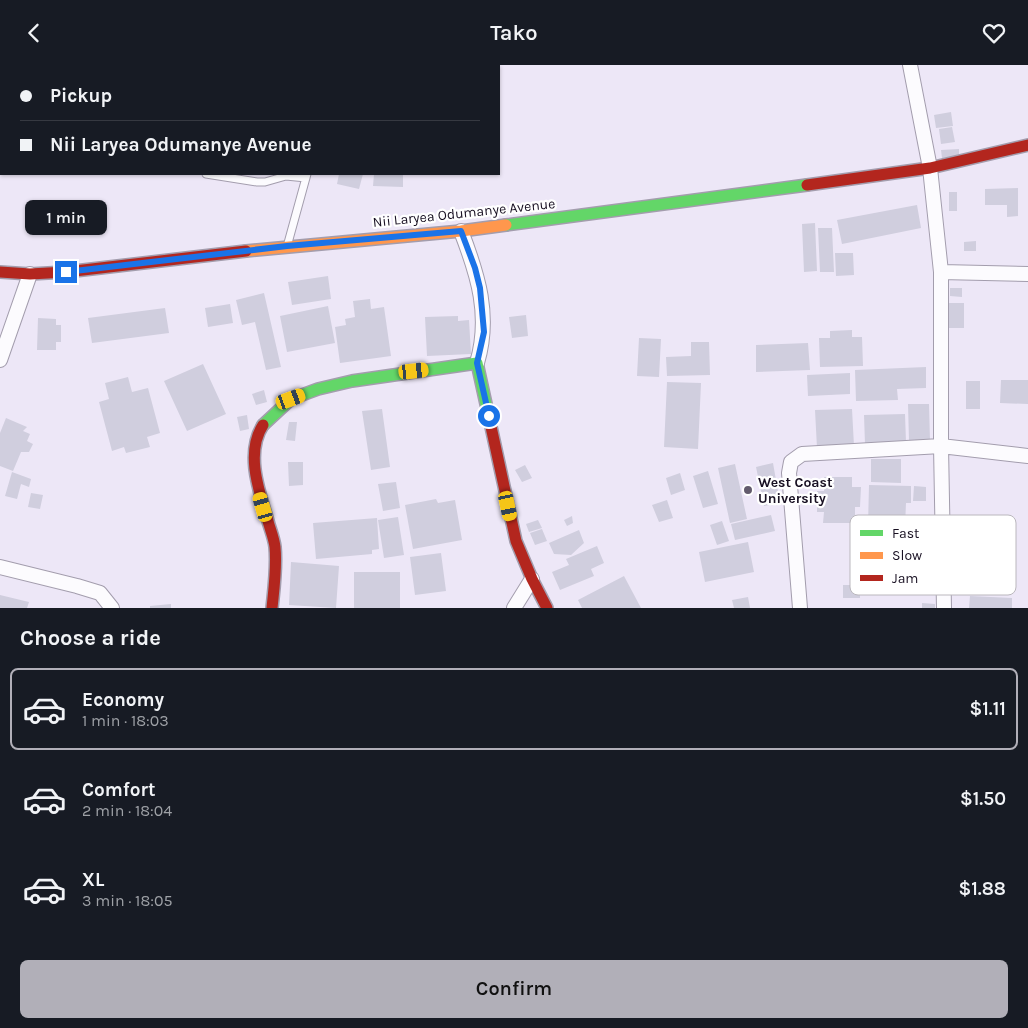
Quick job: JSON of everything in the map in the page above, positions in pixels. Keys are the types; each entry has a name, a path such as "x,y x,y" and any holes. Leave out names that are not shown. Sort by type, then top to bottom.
{"street":[{"path":"910,65 930,168 941,272 942,515"},
{"name":"Nii Laryea Odumanye Avenue","path":"0,271 30,274 73,271 287,246 461,231 930,168 1028,145"},
{"path":"461,231 475,268 482,307 484,332 477,363 516,541 547,608"},
{"path":"941,272 1028,275"},
{"path":"0,360 30,274"},
{"path":"272,608 276,568 275,545 260,496 255,471 255,442 262,426 291,399 318,389 352,381 477,363"},
{"path":"800,608 789,473 791,462 802,454 941,446 1028,456"},
{"path":"0,567 100,593 112,608"},
{"path":"514,608 532,579"},
{"path":"944,595 944,608"}],"lane":[{"path":"212,175 257,182 265,182 286,176 307,176 287,246"}],"building":[{"path":"951,112 953,126 936,128 934,115"},
{"path":"952,127 955,142 941,144 939,129"},
{"path":"959,149 959,157 942,158 941,150"},
{"path":"339,175 363,175 359,189 337,184"},
{"path":"374,175 403,175 403,187 373,186"},
{"path":"1018,188 1018,216 1007,217 1007,205 985,205 985,189"},
{"path":"949,192 957,192 957,211 949,211"},
{"path":"917,205 921,228 842,244 837,220"},
{"path":"815,223 817,271 804,272 802,224"},
{"path":"818,228 832,228 834,272 820,272"},
{"path":"976,241 976,251 964,251 964,242"},
{"path":"835,253 853,253 854,275 836,276"},
{"path":"328,276 331,299 292,305 288,282"},
{"path":"950,288 962,288 962,297 950,296"},
{"path":"264,293 281,367 266,370 255,322 242,325 236,300"},
{"path":"370,299 371,309 384,307 391,356 340,363 335,327 346,325 345,319 355,317 353,301"},
{"path":"949,303 964,303 964,328 949,328"},
{"path":"230,304 233,323 208,327 205,308"},
{"path":"328,306 335,343 287,352 280,316"},
{"path":"165,308 169,333 92,343 88,318"},
{"path":"526,315 528,336 512,338 509,317"},
{"path":"458,316 458,321 469,320 471,354 427,356 425,317"},
{"path":"38,318 56,319 56,325 61,325 61,342 56,342 56,350 37,350"},
{"path":"852,330 852,337 862,337 863,366 820,367 819,338 830,338 830,331"},
{"path":"639,338 661,339 659,377 637,376"},
{"path":"691,342 709,342 710,375 667,376 666,357 691,356"},
{"path":"808,343 810,370 756,372 756,345"},
{"path":"203,364 226,414 187,431 164,381"},
{"path":"926,367 926,388 897,389 898,400 856,401 855,370"},
{"path":"850,373 850,394 808,396 807,375"},
{"path":"128,377 132,392 148,388 160,433 147,437 150,447 126,453 124,447 112,451 99,402 109,399 105,383"},
{"path":"1001,380 1028,380 1028,404 1000,403"},
{"path":"966,381 980,381 980,409 966,409"},
{"path":"667,382 701,383 698,449 664,447"},
{"path":"264,390 267,402 256,405 252,394"},
{"path":"908,404 929,404 930,441 909,441"},
{"path":"382,409 390,467 371,470 362,411"},
{"path":"852,409 854,446 817,448 815,410"},
{"path":"905,414 906,442 865,444 864,415"},
{"path":"247,415 249,429 240,431 237,417"},
{"path":"6,418 27,427 23,431 30,434 27,441 33,444 29,452 21,452 13,471 0,466 0,433"},
{"path":"289,422 297,422 295,441 286,440"},
{"path":"871,459 901,459 901,483 871,482"},
{"path":"288,462 303,462 303,485 289,486"},
{"path":"773,463 780,503 764,506 756,467"},
{"path":"735,464 747,519 730,523 718,468"},
{"path":"525,465 532,478 522,482 515,470"},
{"path":"708,471 718,504 703,508 693,476"},
{"path":"12,472 31,479 29,487 21,484 17,499 5,496"},
{"path":"680,473 685,490 671,495 666,478"},
{"path":"824,477 852,477 852,487 861,487 860,507 855,507 855,515 850,515 850,523 823,523 824,512 817,512 817,491 824,491"},
{"path":"396,482 400,508 383,511 378,484"},
{"path":"869,485 911,486 911,503 906,503 906,515 868,515"},
{"path":"914,486 926,487 926,501 913,501"},
{"path":"31,493 43,495 40,509 28,507"},
{"path":"436,499 438,503 455,500 462,540 413,549 405,505"},
{"path":"667,500 673,518 659,522 652,505"},
{"path":"771,515 775,531 735,540 731,524"},
{"path":"572,516 573,523 567,526 564,520"},
{"path":"398,517 404,555 384,558 378,520"},
{"path":"377,518 379,549 372,550 372,554 316,559 313,523"},
{"path":"538,520 542,528 529,532 526,524"},
{"path":"722,521 729,541 717,545 710,525"},
{"path":"542,529 547,541 535,545 530,533"},
{"path":"579,530 584,543 571,555 554,554 549,543"},
{"path":"748,542 754,572 705,582 699,552"},
{"path":"597,546 604,563 591,569 594,576 560,590 552,572 569,565 566,559"},
{"path":"441,553 446,591 415,595 410,557"},
{"path":"291,562 339,566 336,608 289,605"},
{"path":"354,572 400,572 400,608 354,608"},
{"path":"624,576 641,608 582,608 578,600"},
{"path":"843,585 850,585 850,595 860,595 860,598 843,598"},
{"path":"0,595 29,602 27,608 0,608"},
{"path":"970,596 1012,598 1012,608 969,608"},
{"path":"748,597 750,608 734,608 732,600"},
{"path":"922,603 935,604 935,608 922,608"},
{"path":"171,604 171,608 150,608 150,606"}],"traffic: fast":[{"path":"506,225 807,185"},
{"path":"263,425 291,399 318,389 352,381 477,363 488,413"}],"traffic: slow":[{"path":"246,251 506,225"}],"traffic: jam":[{"path":"807,185 930,168 1028,145"},
{"path":"0,272 30,274 66,272 246,251"},
{"path":"488,413 516,541 547,608"},
{"path":"263,425 258,436 254,460 258,485 273,537 276,555 272,608"}],"place":[{"name":"West Coast University","path":"748,490"}],"route":[{"path":"66,272 287,246 461,231 475,268 480,288 484,332 477,363 489,416"}]}
